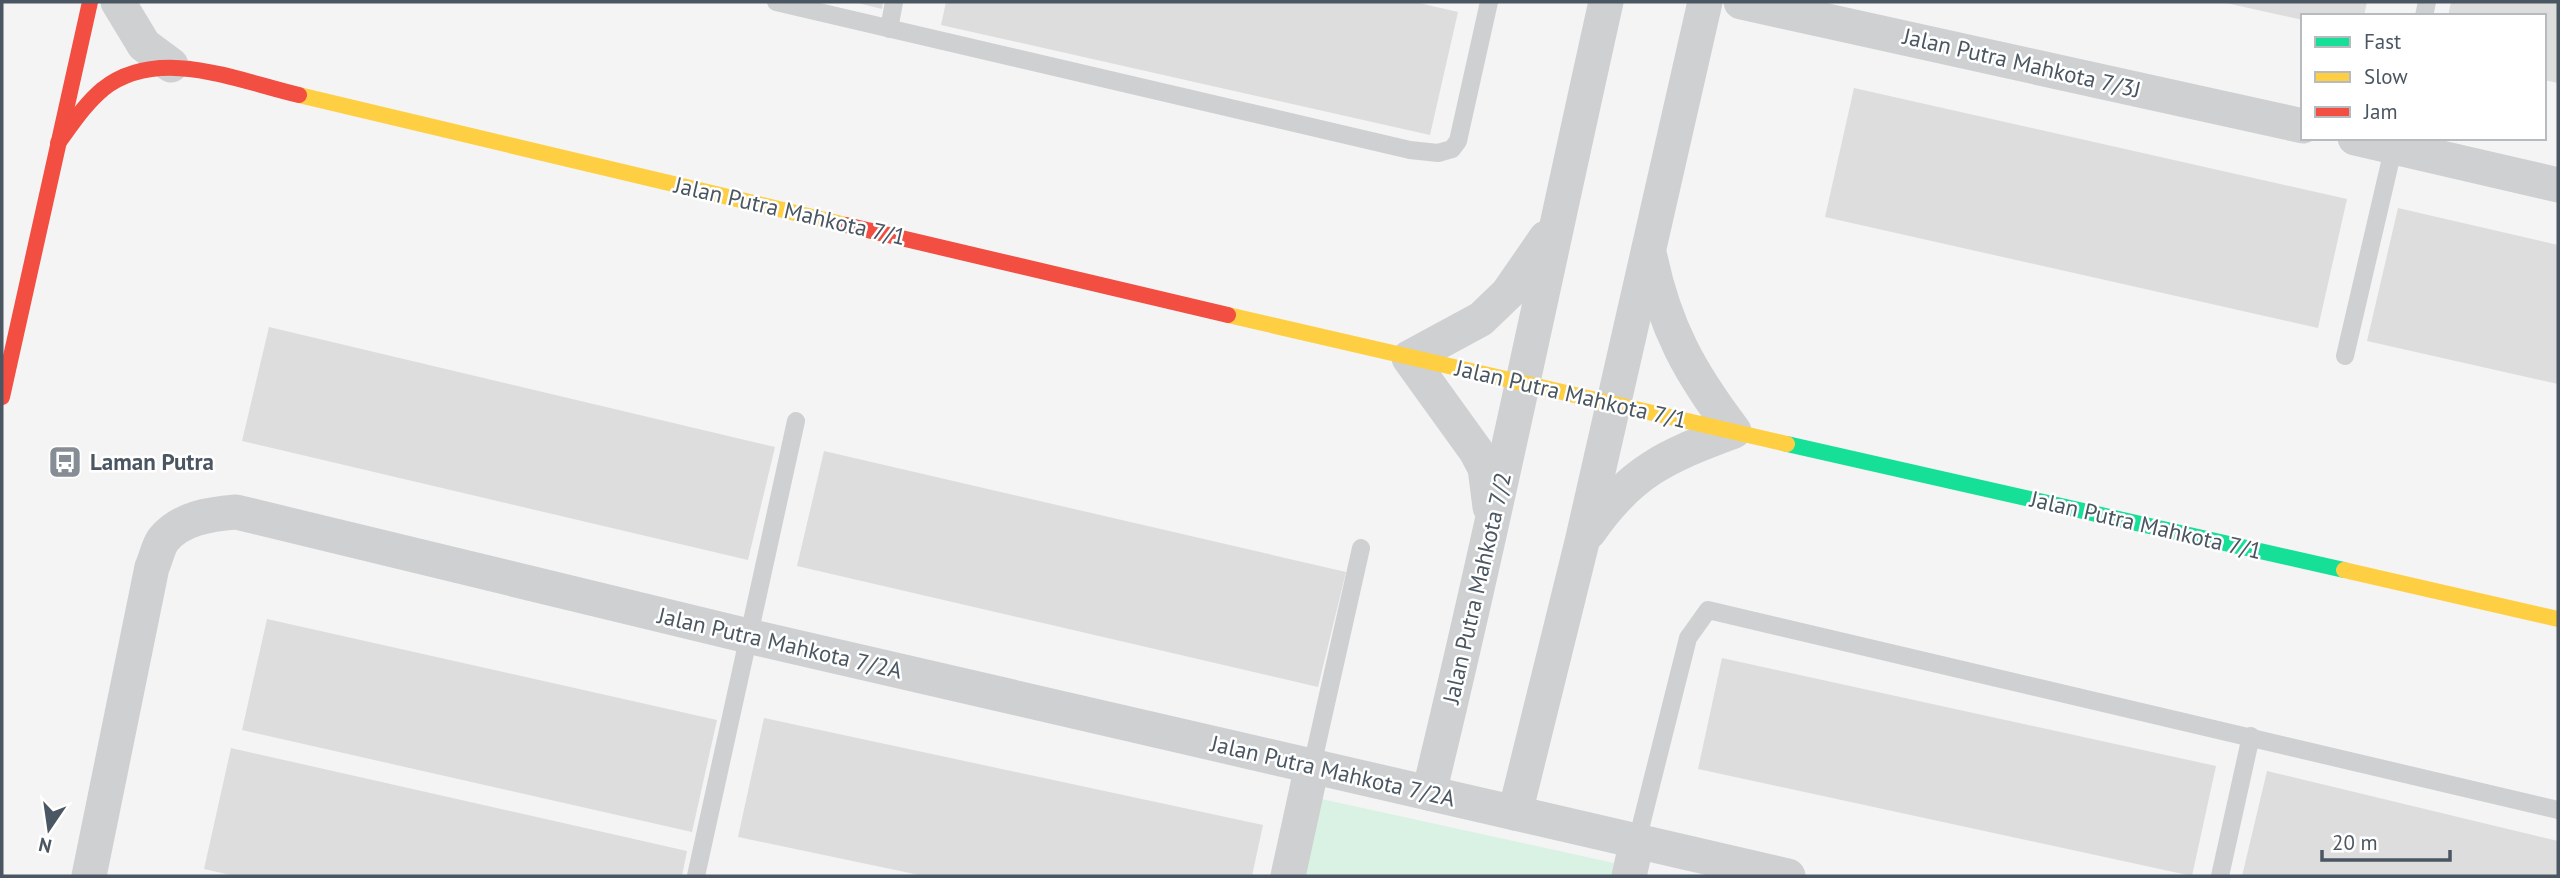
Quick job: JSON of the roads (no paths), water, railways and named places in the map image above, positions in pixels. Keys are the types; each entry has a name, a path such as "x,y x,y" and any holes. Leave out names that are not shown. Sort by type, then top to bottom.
{"street":[{"path":"2,397 90,2"},
{"name":"Jalan Putra Mahkota 7/1","path":"118,2 144,45 171,65 1409,358 2558,619"},
{"name":"Jalan Putra Mahkota 7/2","path":"1429,793 1493,528 1521,383 1606,2"},
{"path":"1515,813 1582,542 1656,205 1705,2"},
{"name":"Jalan Putra Mahkota 7/3J","path":"1741,2 1830,10 2301,126"},
{"name":"Jalan Putra Mahkota 7/1","path":"58,143 91,99 110,84 133,72 171,65"},
{"path":"2371,140 2395,143 2558,185"},
{"path":"1409,358 1481,319 1508,293 1557,222"},
{"name":"Jalan Putra Mahkota 7/1","path":"1648,246 1664,317 1686,361 1734,431"},
{"name":"Jalan Putra Mahkota 7/1","path":"1409,358 1458,422 1485,468 1493,528"},
{"path":"1582,542 1612,499 1630,482 1691,447 1734,431"},
{"name":"Jalan Putra Mahkota 7/2A","path":"89,876 143,603 164,540 185,523 209,514 236,512 748,636 1788,876"},
{"path":"1288,876 1312,766"},
{"path":"1629,876 1637,841"}],"lane":[{"path":"776,2 1410,150 1438,153 1452,149 1458,141 1489,2"},
{"path":"888,29 894,2"},
{"path":"2345,356 2395,143"},
{"path":"696,876 796,421"},
{"path":"1312,766 1361,548"},
{"path":"1637,841 1688,638 1709,610 2558,810"},
{"path":"2220,876 2251,736"}],"place":[{"name":"Laman Putra","path":"65,462"}]}
